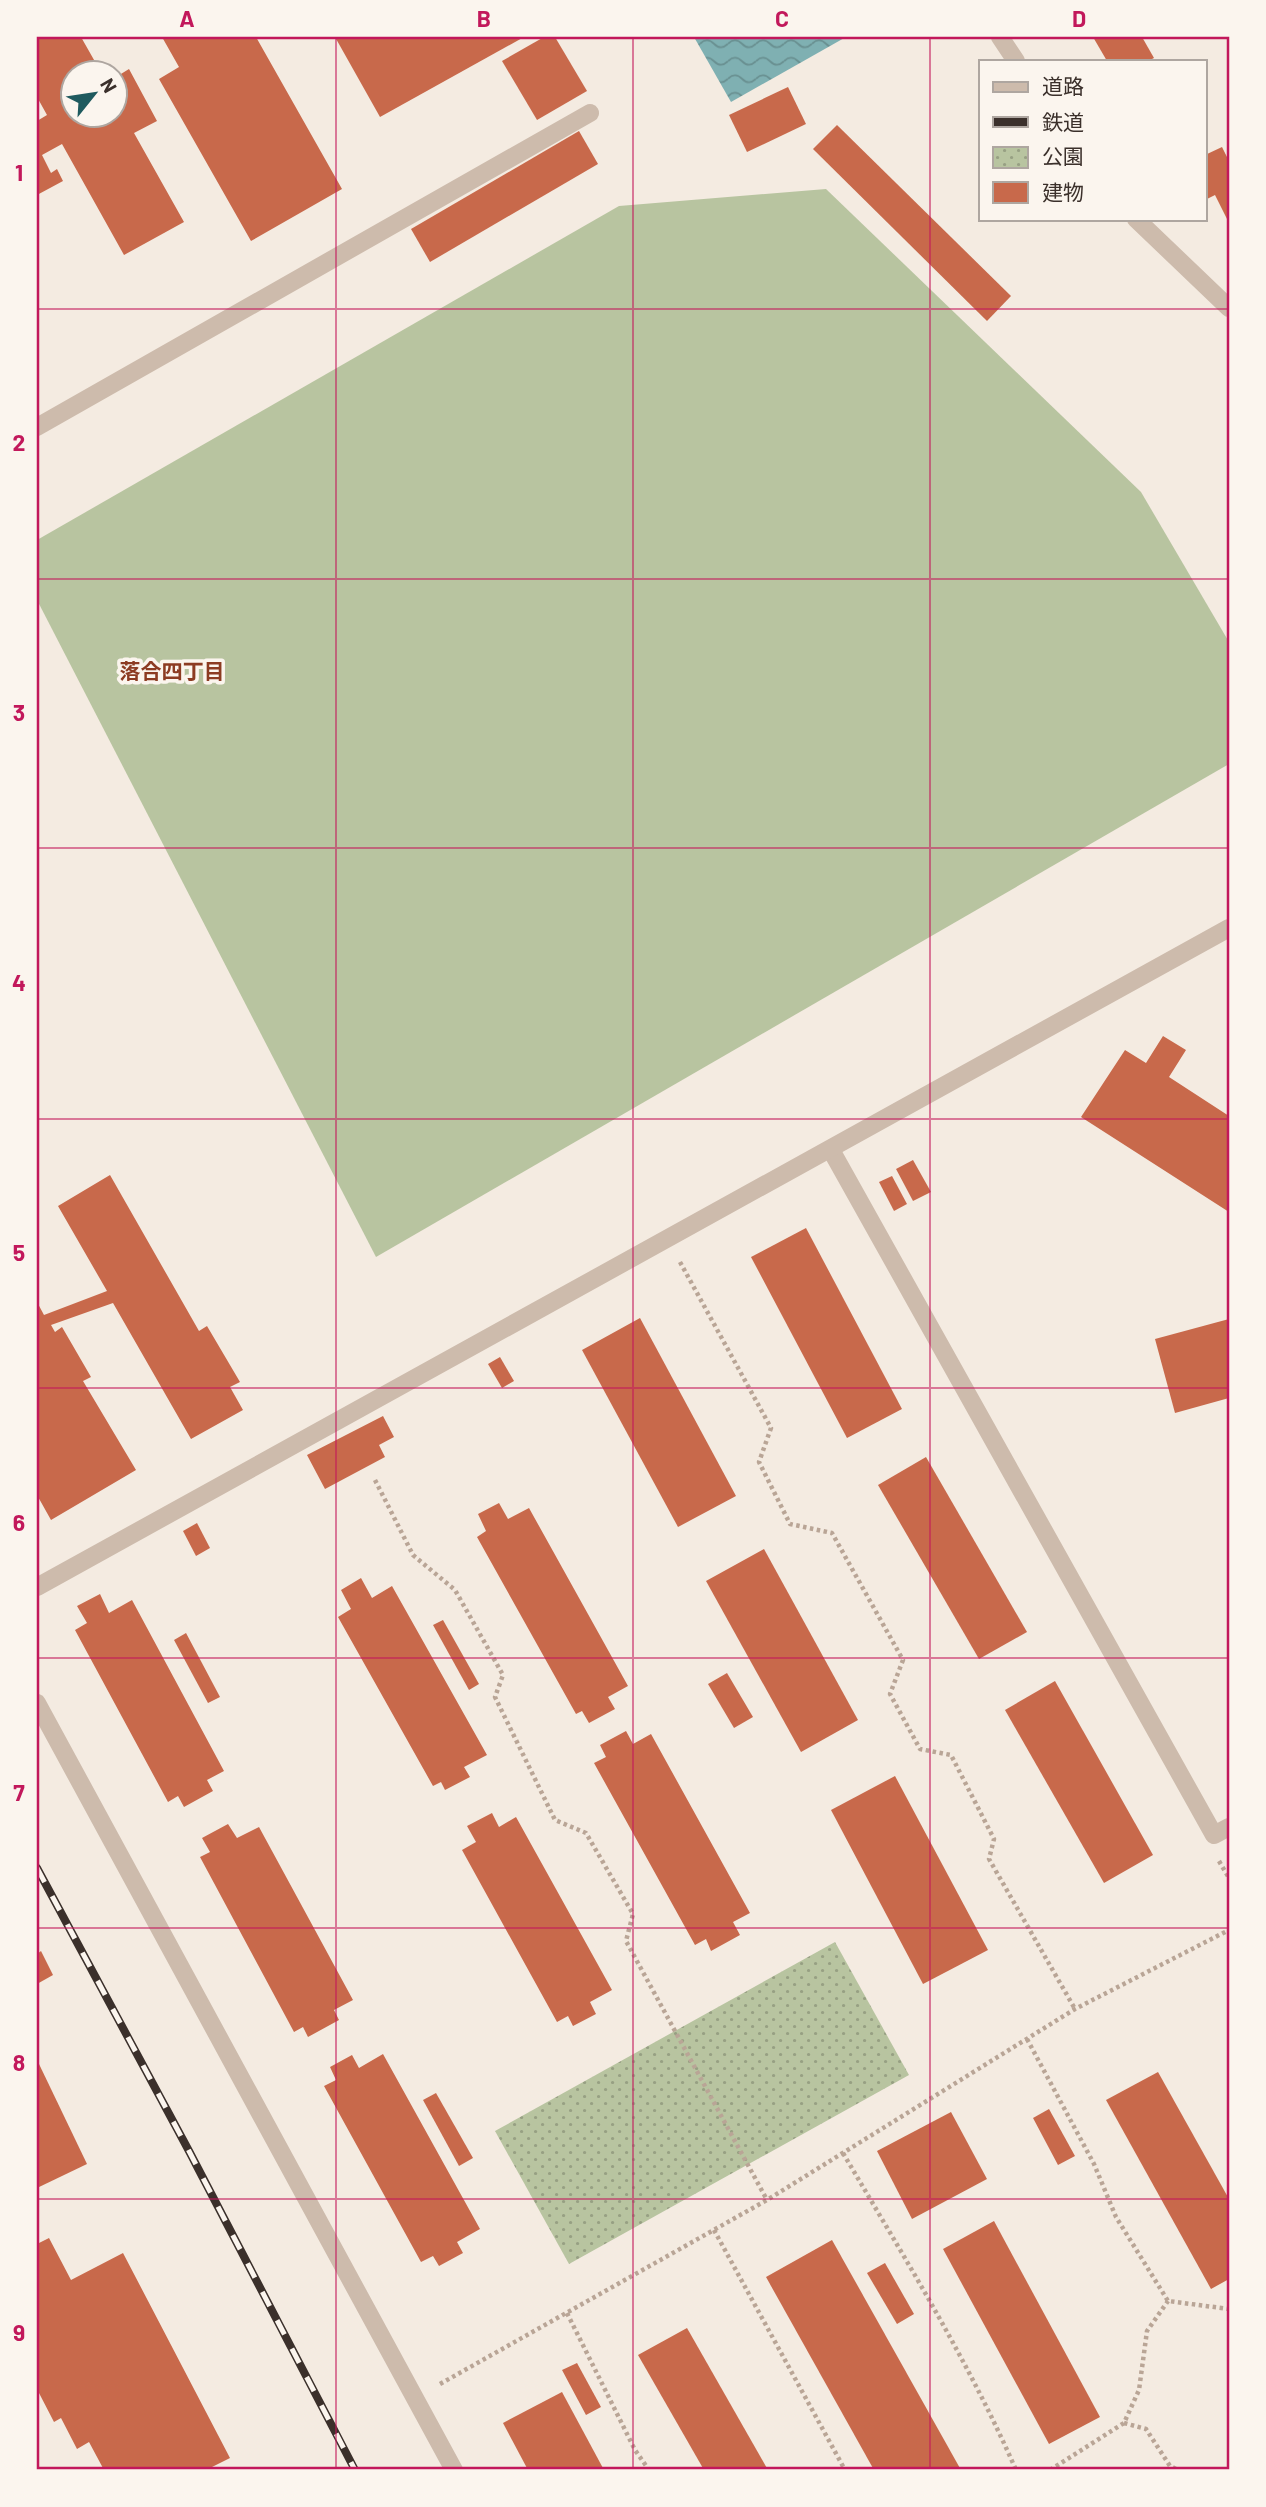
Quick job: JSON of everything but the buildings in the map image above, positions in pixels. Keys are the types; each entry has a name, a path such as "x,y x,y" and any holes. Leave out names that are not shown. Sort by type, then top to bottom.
{"street":[{"path":"1000,37 1015,60"},
{"path":"37,427 590,113"},
{"path":"1137,220 1229,308"},
{"path":"37,1587 1229,928"},
{"path":"831,1150 1214,1835 1229,1827"},
{"path":"37,1703 454,2470"}],"path":[{"path":"668,1240 771,1428 759,1462 790,1524 832,1533 903,1660 890,1694 920,1749 951,1755 994,1839 989,1859 1075,2009"},
{"path":"375,1480 413,1555 455,1590 503,1675 495,1697 555,1820 586,1833 633,1914 626,1941 767,2200"},
{"path":"433,2388 767,2200 1075,2009 1229,1930"},
{"path":"1027,2039 1094,2164 1116,2217 1168,2301"},
{"path":"843,2153 946,2330 995,2423 1016,2470"},
{"path":"714,2230 845,2470"},
{"path":"1168,2301 1229,2309"},
{"path":"1050,2470 1124,2423 1139,2389 1147,2330 1168,2301"},
{"path":"567,2313 635,2450 649,2470"},
{"path":"1124,2423 1146,2429 1170,2466 1178,2470"}],"green space":[{"path":"826,189 1141,492 1229,642 1229,764 376,1257 37,600 37,540 619,206"},
{"path":"835,1942 909,2075 569,2264 495,2131"}],"water":[{"path":"694,37 846,37 731,102"}],"railway":[{"path":"37,1868 189,2151 355,2470"}],"district":[{"name":"落合四丁目","path":"172,670"}]}
